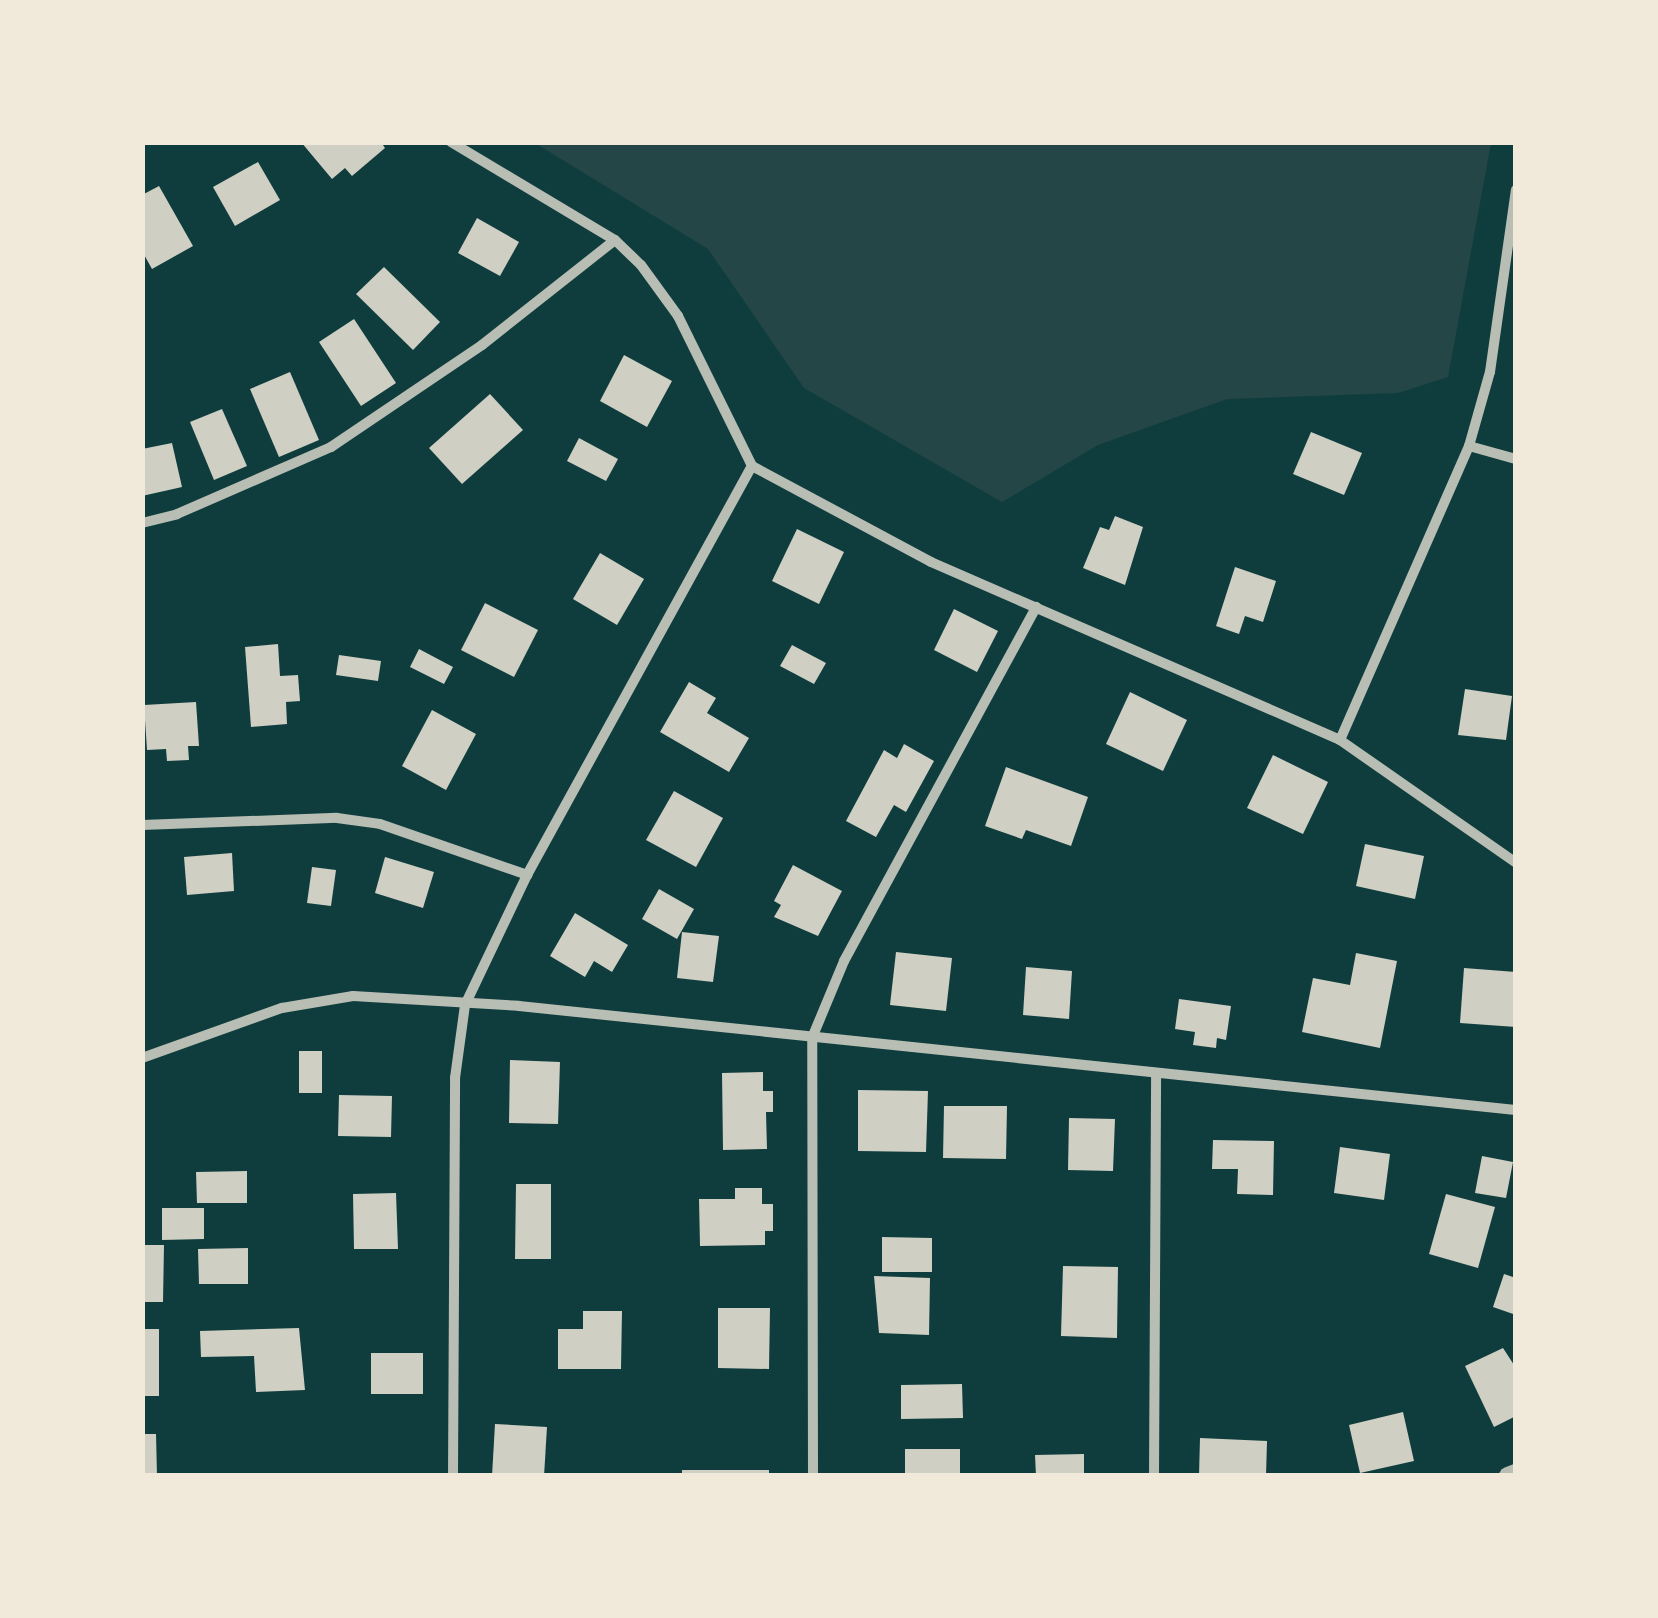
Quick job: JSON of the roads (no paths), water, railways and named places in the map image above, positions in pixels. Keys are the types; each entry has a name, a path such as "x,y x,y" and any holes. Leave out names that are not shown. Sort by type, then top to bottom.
{"street":[{"path":"451,142 615,240 678,316 752,466 932,562 1340,740 1516,864"},
{"path":"1340,740 1469,446 1490,372 1516,190"},
{"path":"142,523 177,514 331,447 457,363 615,240"},
{"path":"1469,446 1516,459"},
{"path":"453,1476 455,1078 465,1005 527,874 752,466"},
{"path":"813,1476 812,1038 844,961 1036,606"},
{"path":"142,826 337,818 380,824 527,874"},
{"path":"142,1058 312,1000 353,996 1516,1110"},
{"path":"1154,1476 1156,1074"}]}
